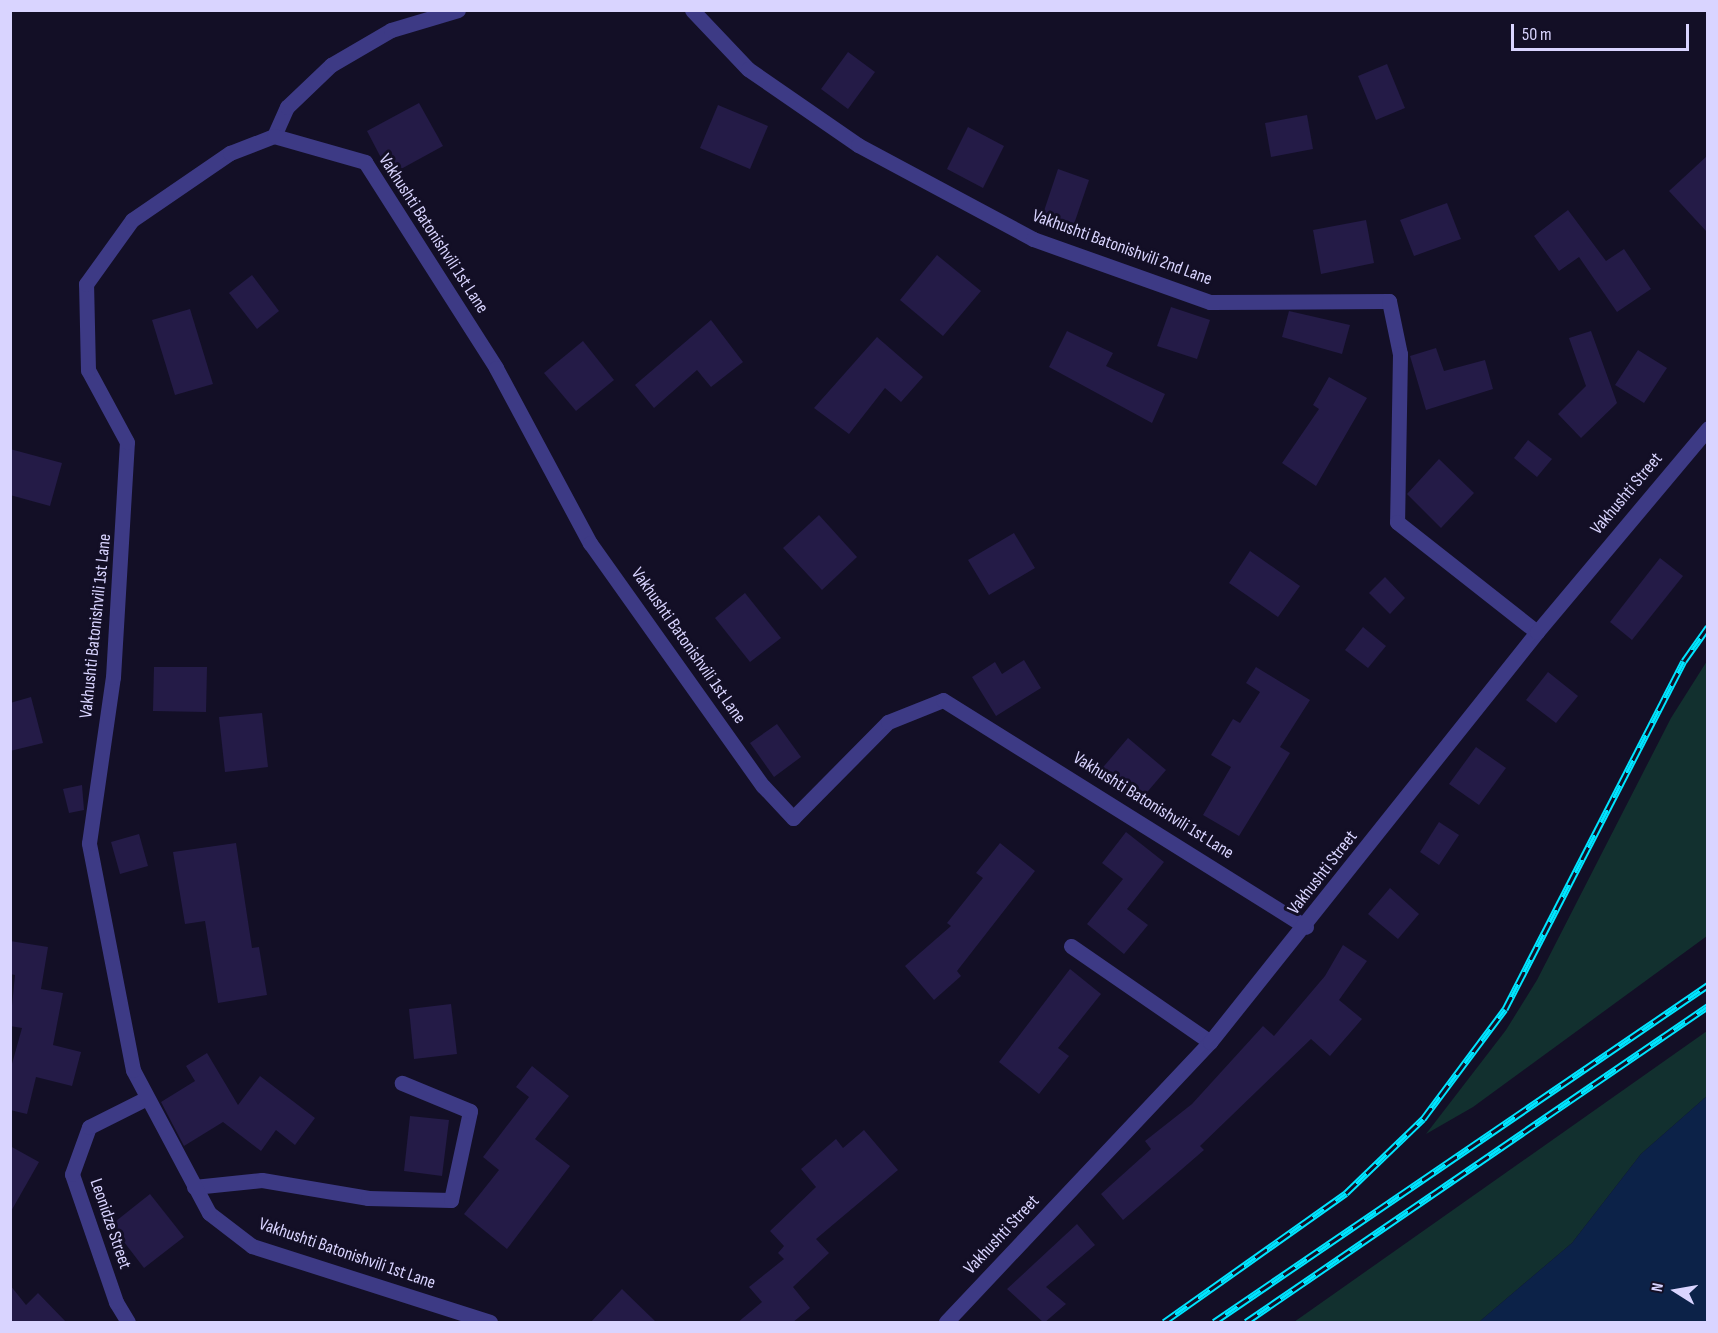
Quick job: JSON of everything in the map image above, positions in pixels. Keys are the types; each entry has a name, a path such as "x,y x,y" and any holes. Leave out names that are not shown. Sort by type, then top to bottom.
{"street":[{"path":"274,136 287,107 331,65 391,30 458,10"},
{"name":"Vakhushti Batonishvili 2nd Lane","path":"692,10 748,69 858,145 1033,239 1210,302 1389,301 1400,354 1397,522 1537,632"},
{"name":"Vakhushti Batonishvili 1st Lane","path":"490,1323 252,1246 209,1213 146,1099 133,1070 88,843 113,677 128,491 127,442 88,370 86,284 132,220 230,153 274,136 365,162 496,368 590,543 763,786 793,818 888,722 943,700 1306,927"},
{"name":"Vakhushti Street","path":"946,1323 1210,1042 1306,927 1537,632 1707,428"},
{"path":"1071,946 1210,1042"},
{"path":"194,1187 262,1180 368,1198 451,1200 470,1111 402,1083"},
{"name":"Leonidze Street","path":"128,1323 72,1174 89,1127 146,1099"}],"green space":[{"path":"1707,661 1707,936 1473,1107 1426,1134 1506,1030 1537,980 1671,718"},
{"path":"1707,1031 1707,1096 1641,1154 1572,1243 1479,1322 1294,1322"}],"water":[{"path":"1707,1096 1707,1322 1479,1322 1572,1243 1641,1154"}],"building":[{"path":"848,52 875,72 848,109 821,89"},
{"path":"1387,64 1405,108 1376,120 1358,76"},
{"path":"419,103 443,146 390,175 367,131"},
{"path":"718,105 768,126 750,169 700,148"},
{"path":"1307,115 1313,149 1271,157 1265,123"},
{"path":"968,127 1004,146 983,188 947,169"},
{"path":"1707,156 1707,232 1669,191"},
{"path":"1058,169 1089,180 1074,224 1043,214"},
{"path":"1447,203 1461,239 1414,256 1400,220"},
{"path":"1568,210 1606,261 1624,249 1651,289 1617,312 1579,257 1559,271 1534,236"},
{"path":"1366,220 1374,263 1321,274 1313,230"},
{"path":"937,255 981,291 943,336 900,300"},
{"path":"252,275 279,311 257,329 229,293"},
{"path":"1171,307 1210,320 1197,359 1157,346"},
{"path":"190,309 213,384 175,395 152,320"},
{"path":"1289,311 1350,325 1342,354 1282,337"},
{"path":"711,320 743,362 711,387 697,370 654,408 635,385"},
{"path":"1067,331 1113,353 1106,366 1165,394 1152,423 1049,367"},
{"path":"1591,331 1617,403 1581,438 1558,414 1586,386 1569,338"},
{"path":"877,337 923,377 901,402 885,388 849,434 814,408"},
{"path":"583,341 614,380 576,411 544,373"},
{"path":"1436,348 1444,371 1485,360 1493,389 1426,410 1410,356"},
{"path":"1638,350 1667,368 1644,403 1615,385"},
{"path":"1329,377 1367,398 1316,486 1282,463 1319,409 1313,405"},
{"path":"1528,440 1552,459 1537,477 1514,458"},
{"path":"10,449 62,463 50,506 10,495"},
{"path":"1439,459 1474,493 1441,528 1407,494"},
{"path":"819,515 857,557 822,590 783,548"},
{"path":"1014,533 1035,568 989,595 968,560"},
{"path":"1250,551 1300,586 1278,617 1229,583"},
{"path":"1660,558 1683,576 1632,640 1610,622"},
{"path":"1385,577 1405,598 1390,614 1369,593"},
{"path":"745,593 781,638 750,662 715,618"},
{"path":"1363,627 1386,646 1368,668 1345,650"},
{"path":"1024,660 1041,688 996,716 972,677 995,662 1002,674"},
{"path":"154,667 207,667 206,712 153,711"},
{"path":"1256,667 1310,700 1280,747 1290,753 1239,836 1203,815 1231,767 1211,755 1233,719 1240,723 1260,692 1246,683"},
{"path":"1548,672 1578,696 1556,723 1526,700"},
{"path":"31,697 43,743 10,751 10,703"},
{"path":"262,713 268,767 225,772 219,717"},
{"path":"777,724 801,757 774,777 750,743"},
{"path":"1128,738 1166,770 1137,804 1099,772"},
{"path":"1476,747 1506,768 1479,805 1449,784"},
{"path":"82,785 84,810 69,813 63,789"},
{"path":"1439,822 1459,835 1439,865 1420,852"},
{"path":"1126,832 1164,862 1127,909 1148,925 1124,954 1087,924 1123,879 1102,863"},
{"path":"139,834 148,866 120,874 111,842"},
{"path":"236,843 252,948 259,947 267,995 218,1003 205,921 185,924 173,852"},
{"path":"1000,843 1035,871 957,971 961,976 934,1000 905,966 951,926 947,923 983,878 976,873"},
{"path":"1390,888 1419,914 1398,939 1368,914"},
{"path":"10,941 48,947 41,989 63,993 53,1045 81,1052 72,1086 36,1077 27,1114 10,1110 10,1071 22,1028 10,1026 15,975 10,974"},
{"path":"1343,945 1367,961 1339,1000 1362,1019 1330,1056 1311,1039 1200,1146 1204,1150 1123,1220 1101,1194 1151,1149 1145,1141 1192,1104 1263,1026 1274,1036 1325,976"},
{"path":"1070,969 1101,994 1058,1048 1069,1056 1039,1094 999,1062"},
{"path":"451,1004 457,1054 414,1059 409,1009"},
{"path":"207,1053 238,1105 260,1076 315,1118 295,1145 276,1130 261,1151 223,1122 184,1146 161,1102 195,1081 186,1066"},
{"path":"532,1066 569,1096 535,1139 570,1166 507,1249 464,1214 499,1170 483,1157 529,1097 516,1087"},
{"path":"410,1116 449,1120 442,1176 404,1171"},
{"path":"864,1130 898,1170 816,1239 829,1253 793,1287 810,1308 792,1323 737,1323 762,1302 749,1287 784,1259 778,1253 784,1246 770,1231 816,1187 801,1169 836,1139 843,1148"},
{"path":"10,1146 39,1162 10,1213"},
{"path":"150,1194 184,1237 144,1268 111,1225"},
{"path":"1077,1224 1095,1245 1046,1287 1066,1304 1044,1323 1007,1289"},
{"path":"10,1285 26,1305 38,1293 67,1323 10,1323"},
{"path":"622,1289 657,1323 590,1323"}],"railway":[{"path":"1164,1322 1346,1193 1423,1119 1505,1009 1684,661 1708,627"},
{"path":"1214,1322 1708,985"},
{"path":"1246,1322 1708,1006"}]}
